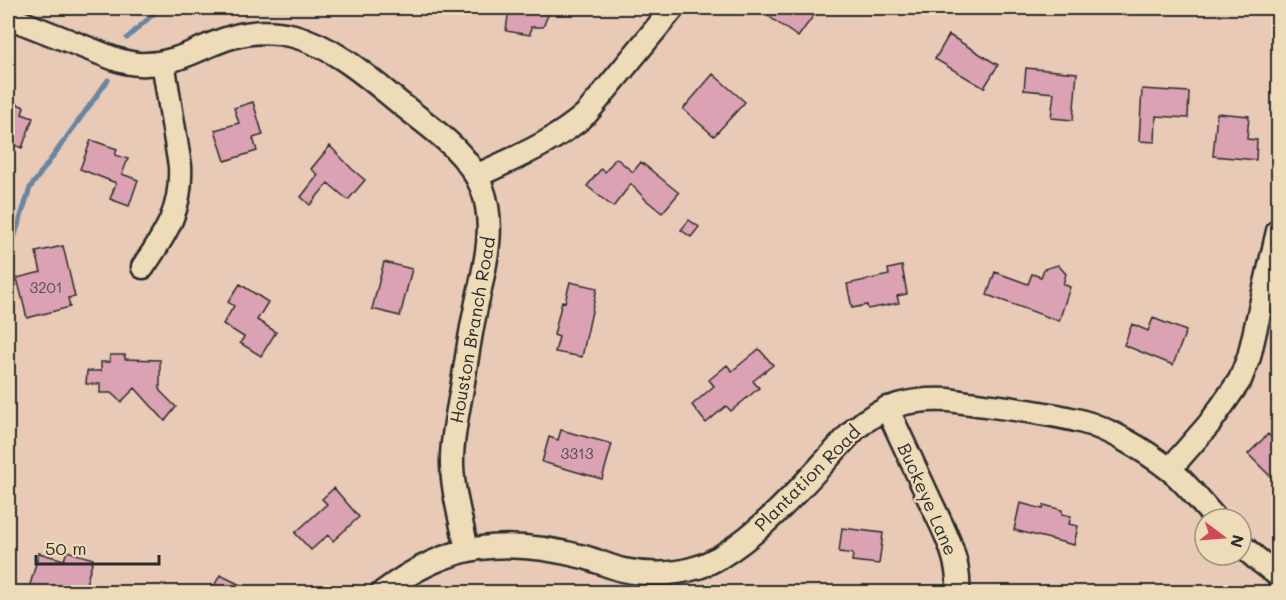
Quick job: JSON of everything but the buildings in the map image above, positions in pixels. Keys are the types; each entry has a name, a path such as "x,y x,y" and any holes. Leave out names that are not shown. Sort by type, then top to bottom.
{"street":[{"path":"476,176 520,156 573,126 588,113 673,8"},
{"name":"Houston Branch Road","path":"8,17 133,64 163,62 184,57 232,37 248,34 280,33 311,42 329,51 377,84 463,157 482,188 489,223 489,244 454,433 452,457 455,491 467,550"},
{"path":"143,267 164,238 179,196 180,166 163,62"},
{"path":"1170,470 1210,423 1240,380 1249,357 1278,231"},
{"name":"Plantation Road","path":"383,592 403,577 433,561 483,547 540,548 645,574 696,568 709,563 747,538 788,501 864,420 887,408 906,402 932,399 1082,421 1136,446 1170,470 1188,486 1206,507"},
{"name":"Buckeye Lane","path":"887,408 957,565 958,592"},
{"path":"1253,556 1278,574"}],"waterway":[{"path":"127,38 160,8"},
{"path":"8,257 30,188 108,80"}]}
